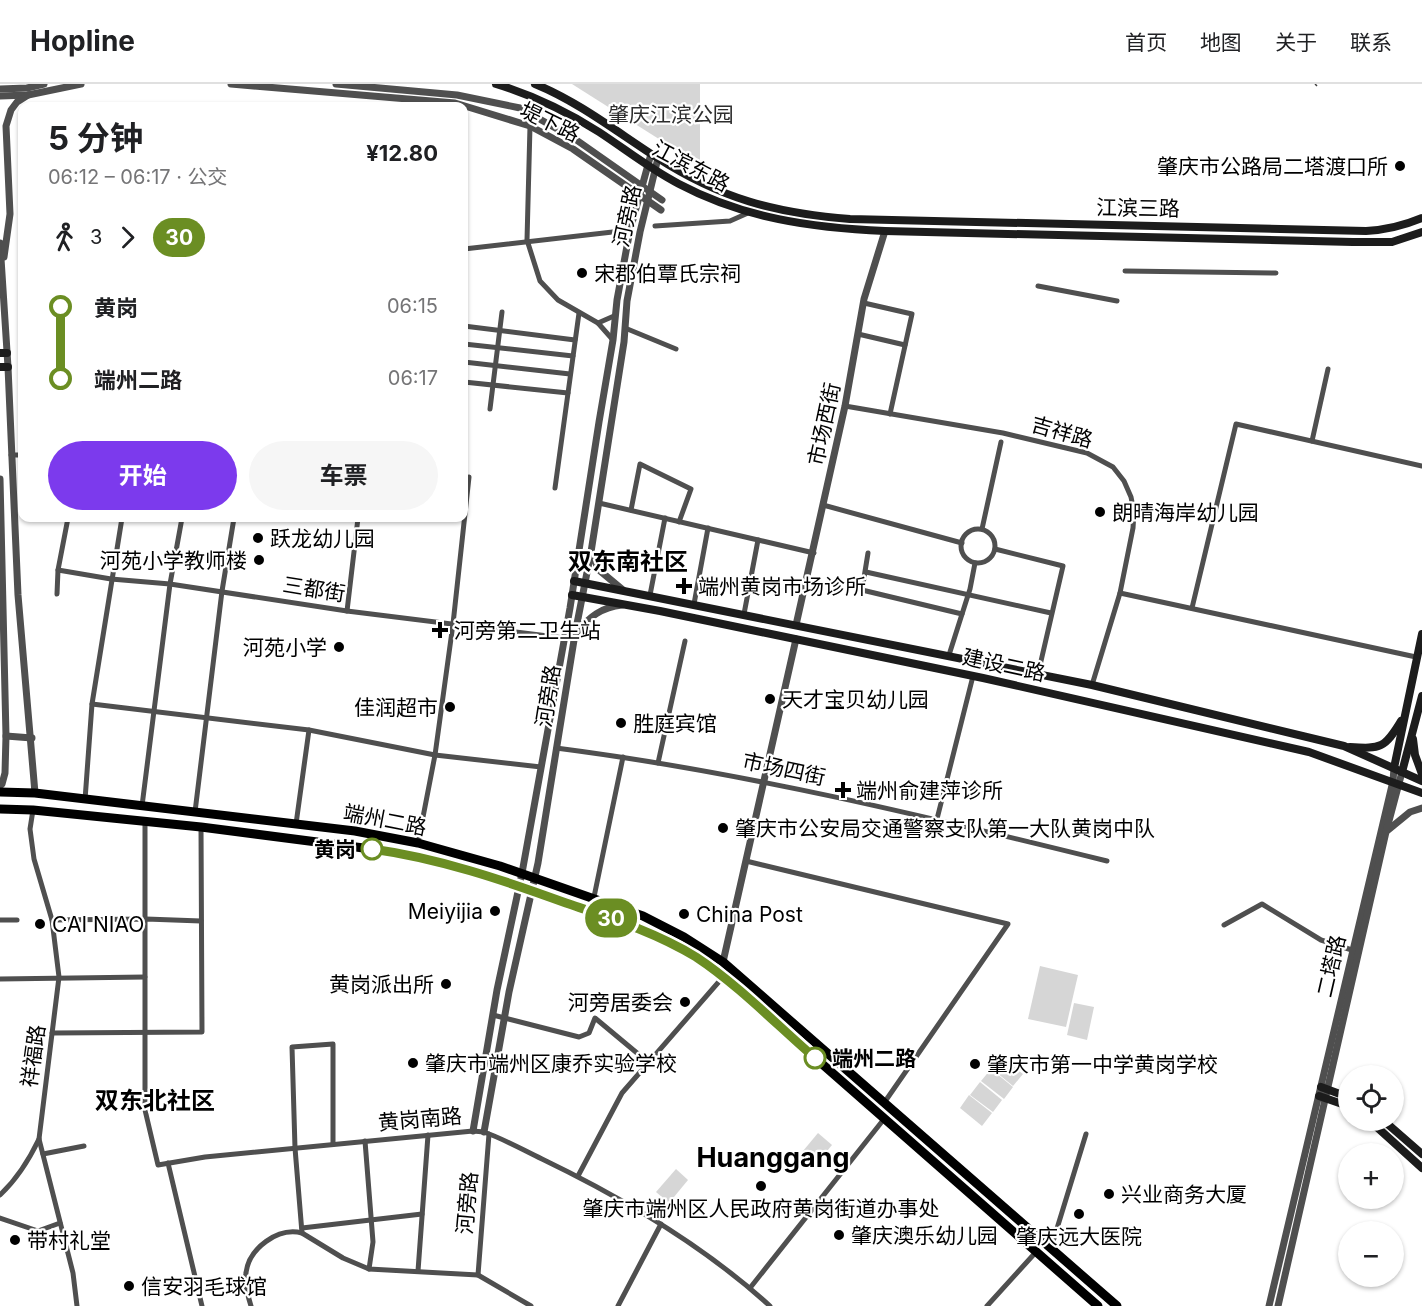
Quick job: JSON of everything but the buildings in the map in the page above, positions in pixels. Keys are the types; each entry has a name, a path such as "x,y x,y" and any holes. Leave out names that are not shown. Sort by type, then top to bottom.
{"main road":[{"name":"江滨东路","path":"496,84 520,91 564,112 598,131 653,173 713,200 748,213 811,226 885,231"},
{"name":"江滨东路","path":"535,84 570,101 682,173 729,195 759,205 809,216 850,219"},
{"name":"江滨三路","path":"850,219 1366,231 1386,230 1422,218"},
{"name":"江滨三路","path":"885,231 1353,242 1392,242 1422,232"},
{"name":"建设二路","path":"574,581 1092,685 1344,746 1422,781"},
{"name":"建设二路","path":"572,595 972,676 1309,752 1422,793"},
{"path":"660,611 662,598"},
{"name":"二塔路","path":"1394,768 1422,634"},
{"path":"1402,772 1422,696"},
{"path":"1344,746 1366,748 1383,745 1390,739 1404,715"},
{"path":"1413,735 1415,755 1422,774"},
{"path":"1309,752 1314,749 1314,739"},
{"name":"端州二路","path":"0,792 35,793 355,831 418,843 522,873 643,916 674,931 723,962 1117,1306"},
{"name":"端州二路","path":"0,809 201,826 379,850 496,878 624,922 661,938 697,958 723,977 1098,1306"},
{"path":"496,878 500,866"},
{"path":"569,904 573,891"},
{"path":"1323,1092 1338,1095"},
{"path":"1323,1092 1338,1100"},
{"path":"1381,1131 1422,1168"},
{"path":"1396,1131 1422,1154"}],"street":[{"path":"0,89 27,88 44,84"},
{"path":"0,96 28,95 81,84"},
{"name":"堤下路","path":"231,84 393,102"},
{"name":"堤下路","path":"336,84 457,95 520,108 574,139 662,200"},
{"path":"402,102 403,89"},
{"path":"3,267 10,214 6,126 10,110 28,95"},
{"name":"堤下路","path":"468,107 530,126 573,149 661,210"},
{"path":"530,126 527,240 540,281 558,300 598,323 613,340"},
{"name":"河旁路","path":"472,1131 522,873 572,595 613,340 614,316 630,230 646,168 654,156"},
{"name":"河旁路","path":"478,1275 487,1133 504,1018 535,878 599,503 627,301 653,173 654,156"},
{"path":"655,226 730,221 748,213"},
{"path":"468,248 630,230 640,232"},
{"name":"市场西街","path":"796,625 814,553 864,303 885,231"},
{"path":"0,243 5,319 3,353 9,414 18,595 35,793"},
{"path":"1125,271 1276,273"},
{"path":"1038,286 1117,301"},
{"path":"864,303 912,314 890,414"},
{"path":"0,304 1,316 5,319"},
{"path":"489,410 502,312"},
{"path":"555,488 579,313"},
{"path":"598,323 614,316"},
{"path":"468,327 575,340"},
{"path":"625,328 676,349"},
{"path":"858,334 905,345"},
{"path":"468,344 573,357"},
{"path":"468,362 570,374"},
{"path":"1312,441 1328,369"},
{"path":"468,382 568,393"},
{"name":"吉祥路","path":"845,406 1003,433 1087,453 1113,467 1124,481 1131,497 1134,512 1133,528 1120,592 1092,685"},
{"path":"0,413 9,414"},
{"path":"1191,608 1236,424 1422,466"},
{"path":"982,530 1001,442"},
{"path":"11,455 18,455"},
{"path":"631,510 640,464 691,489 679,522"},
{"path":"468,486 469,477"},
{"path":"0,479 2,657 6,736 5,773 0,786"},
{"path":"599,503 814,553"},
{"path":"823,505 962,543"},
{"path":"650,595 665,519"},
{"path":"57,594 58,570 67,522"},
{"path":"85,800 92,704 121,522"},
{"path":"142,806 181,522"},
{"path":"195,812 222,591 233,522"},
{"path":"347,611 358,522"},
{"path":"418,843 435,755 464,522"},
{"path":"694,604 708,528"},
{"path":"982,530 992,536 995,549 987,561 975,563 963,553 962,543 971,531 982,530"},
{"path":"744,614 758,540"},
{"path":"995,549 1063,566 1038,674"},
{"path":"591,552 599,570 623,590"},
{"path":"868,553 862,590 962,614"},
{"path":"949,655 968,595 975,563"},
{"name":"三都街","path":"58,570 111,579 222,591 347,611 564,638"},
{"path":"866,572 1051,613"},
{"path":"1120,592 1416,657"},
{"path":"575,634 594,615 610,607 623,605"},
{"path":"723,962 796,639"},
{"path":"658,763 685,641"},
{"path":"937,819 972,676"},
{"path":"92,704 309,730 435,755 541,767"},
{"path":"296,824 309,730"},
{"path":"6,736 32,738"},
{"name":"市场四街","path":"556,748 763,780 937,819 1107,861"},
{"path":"594,897 624,757"},
{"name":"二塔路","path":"1356,951 1386,832 1396,783 1394,768"},
{"path":"1396,783 1402,772"},
{"name":"二塔路","path":"1269,1306 1323,1092 1396,783"},
{"path":"1386,832 1410,812 1422,808"},
{"name":"祥福路","path":"33,810 30,828 34,859 52,920 59,977 39,1139 74,1273 75,1305"},
{"path":"145,821 145,1110 158,1165 168,1163 202,1306"},
{"path":"52,1033 202,1032 201,826"},
{"path":"746,861 1008,924 884,1103"},
{"path":"1224,925 1262,904 1321,940 1356,951"},
{"path":"0,920 17,920"},
{"path":"52,920 201,921"},
{"path":"0,980 145,977"},
{"path":"578,1176 622,1093 723,977"},
{"path":"493,1015 579,1037 589,1033 595,1018 649,1063"},
{"path":"302,1231 295,1148 292,1047 333,1044 333,1144"},
{"name":"二塔路","path":"1278,1306 1323,1092"},
{"path":"750,1288 884,1119"},
{"name":"黄岗南路","path":"168,1163 205,1157 428,1135 472,1131 487,1133 578,1176 684,1238 770,1306"},
{"path":"1051,1248 1086,1134"},
{"path":"418,1271 428,1135"},
{"path":"0,1195 10,1186 39,1139"},
{"path":"365,1141 374,1242 369,1269"},
{"path":"43,1154 84,1146"},
{"path":"251,1306 245,1273 252,1255 271,1238 372,1219 422,1214"},
{"path":"0,1218 38,1231 60,1223"},
{"path":"618,1306 661,1224"},
{"path":"302,1231 343,1258 369,1269 478,1275 531,1306"},
{"path":"987,1306 1036,1252"}],"green space":[{"name":"肇庆江滨公园","path":"572,84 700,84 700,165 583,91"},
{"path":"1040,966 1078,975 1066,1027 1028,1019"},
{"path":"1074,1003 1094,1007 1087,1040 1067,1035"},
{"path":"1000,1056 1023,1074 1013,1086 991,1068"},
{"path":"991,1069 1013,1087 1004,1099 981,1081"},
{"path":"980,1082 1002,1100 993,1112 970,1095"},
{"path":"969,1095 992,1113 982,1126 960,1108"},
{"path":"818,1133 832,1145 812,1169 798,1157"},
{"path":"676,1169 688,1180 669,1203 656,1192"}],"bus line":[{"name":"30","path":"372,849 436,862 496,878 624,922 661,938 697,958 723,977 815,1058"}],"place":[{"name":"肇庆市公路局二塔渡口所","path":"1400,166"},
{"name":"宋郡伯覃氏宗祠","path":"582,273"},
{"name":"朗晴海岸幼儿园","path":"1100,512"},
{"name":"跃龙幼儿园","path":"258,538"},
{"name":"河苑小学教师楼","path":"259,560"},
{"name":"端州黄岗市场诊所","path":"684,586"},
{"name":"河旁第二卫生站","path":"440,630"},
{"name":"河苑小学","path":"339,647"},
{"name":"天才宝贝幼儿园","path":"770,699"},
{"name":"佳润超市","path":"450,707"},
{"name":"胜庭宾馆","path":"621,723"},
{"name":"端州俞建萍诊所","path":"843,790"},
{"name":"肇庆市公安局交通警察支队第一大队黄岗中队","path":"723,828"},
{"name":"黄岗","path":"372,849"},
{"name":"Meiyijia","path":"495,911"},
{"name":"China Post","path":"684,914"},
{"name":"CAI NIAO","path":"40,924"},
{"name":"黄岗派出所","path":"446,984"},
{"name":"河旁居委会","path":"685,1002"},
{"name":"端州二路","path":"815,1058"},
{"name":"肇庆市端州区康乔实验学校","path":"413,1063"},
{"name":"肇庆市第一中学黄岗学校","path":"975,1064"},
{"name":"肇庆市端州区人民政府黄岗街道办事处","path":"761,1186"},
{"name":"兴业商务大厦","path":"1109,1194"},
{"name":"肇庆远大医院","path":"1079,1214"},
{"name":"肇庆澳乐幼儿园","path":"839,1235"},
{"name":"带村礼堂","path":"15,1240"},
{"name":"信安羽毛球馆","path":"129,1286"}],"district":[{"name":"双东南社区","path":"628,561"},
{"name":"双东北社区","path":"155,1100"},
{"name":"Huanggang","path":"773,1157"}]}
